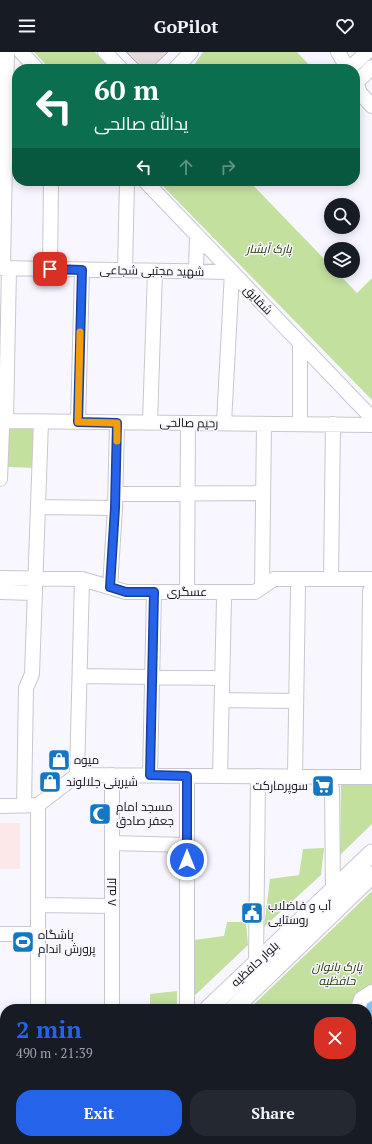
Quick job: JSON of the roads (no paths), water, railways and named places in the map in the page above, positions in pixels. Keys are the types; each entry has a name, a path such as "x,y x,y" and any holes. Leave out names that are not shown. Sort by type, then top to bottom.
{"main road":[{"name":"بلوار حافظیه","path":"213,1004 372,853"},
{"name":"بلوار حافظیه","path":"238,1004 372,874"}],"street":[{"path":"0,478 4,424 4,268 7,52"},
{"path":"21,52 32,64"},
{"path":"105,52 117,64"},
{"path":"180,64 191,52"},
{"path":"338,52 355,60"},
{"path":"360,78 372,67"},
{"path":"360,93 372,106"},
{"path":"50,269 51,186"},
{"path":"125,270 126,186"},
{"name":"شقایق","path":"150,186 372,418"},
{"path":"196,271 197,236"},
{"name":"شهید مجتبی شجاعی","path":"4,268 232,272"},
{"path":"78,422 82,270"},
{"path":"150,422 156,270"},
{"path":"224,423 232,272"},
{"path":"300,345 300,424"},
{"path":"38,1004 38,905 31,806 26,688 32,674 41,422"},
{"name":"رحیم صالحی","path":"4,424 41,422 150,422 372,425"},
{"path":"110,587 116,494 117,423"},
{"path":"187,592 188,423"},
{"path":"262,587 264,424"},
{"path":"331,580 333,424"},
{"path":"116,494 264,493"},
{"path":"39,507 115,508"},
{"name":"عسگری","path":"0,578 35,586 82,579 126,592 255,592 274,579 331,580 371,587"},
{"path":"77,775 82,579"},
{"path":"0,592 35,586"},
{"path":"0,806 31,806 77,775 370,777 371,587"},
{"path":"295,776 298,588"},
{"path":"150,775 154,592"},
{"path":"220,776 224,599"},
{"path":"80,676 222,678"},
{"path":"222,700 296,701"},
{"name":"لاله ۸","path":"112,775 112,1004"},
{"path":"187,776 187,1004"},
{"path":"256,964 258,776"},
{"path":"332,788 333,890"},
{"path":"112,843 187,845"},
{"path":"38,905 112,906"},
{"path":"0,934 38,934"},
{"path":"360,1004 361,999 372,992"}],"water":[{"path":"372,998 372,1004 366,1004"}],"place":[{"name":"میوه","path":"59,760"},
{"name":"شیرینی جلالوند","path":"50,782"},
{"name":"سوپرمارکت","path":"323,786"},
{"name":"مسجد امام جعفر صادق","path":"100,814"},
{"name":"آب و فاضلاب روستایی","path":"252,913"},
{"name":"باشگاه پرورش اندام","path":"23,942"}],"park label":[{"name":"پارک آبشار","path":"269,249"},
{"name":"پارک بانوان حافظیه","path":"337,974"}]}
